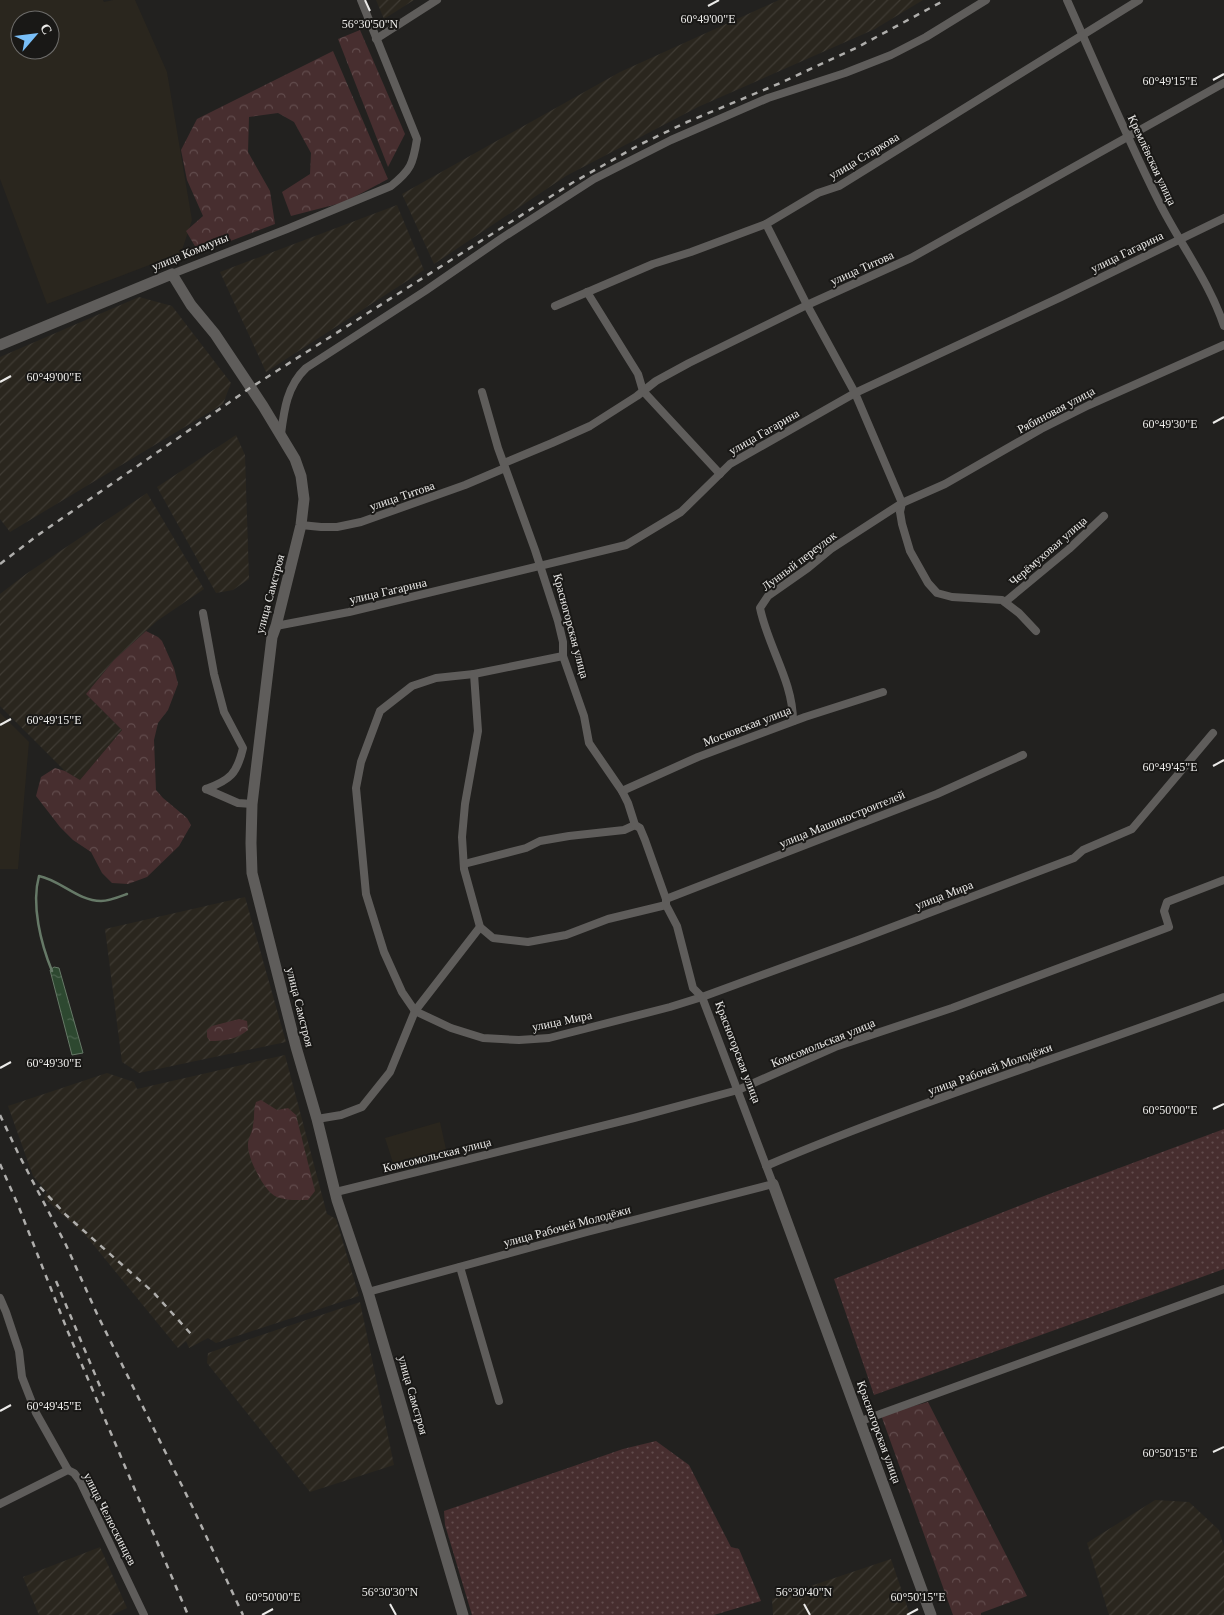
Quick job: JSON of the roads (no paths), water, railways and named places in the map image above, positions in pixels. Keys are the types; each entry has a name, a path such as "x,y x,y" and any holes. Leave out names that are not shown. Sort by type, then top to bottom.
{"street":[{"path":"361,0 376,39 437,0"},
{"path":"281,434 285,404 299,375 306,368 594,179 671,140 768,98 845,73 891,55 926,37 986,0"},
{"name":"Кремлёвская улица","path":"1067,0 1128,137 1179,240 1208,287 1224,325"},
{"name":"улица Старкова","path":"554,306 652,264 691,252 766,224 818,193 839,186 1140,0"},
{"name":"улица Коммуны","path":"0,345 391,186 403,176 413,161 417,139 406,108 376,39"},
{"name":"улица Титова","path":"302,525 321,528 361,522 465,485 590,426 688,363 807,305 911,258 1224,83"},
{"name":"улица Гагарина","path":"276,626 349,612 626,545 681,512 730,464 855,393 1224,218"},
{"path":"766,224 855,393 902,503 900,512 910,551 928,583 937,593 952,597 1002,600 1036,630"},
{"name":"улица Самстроя","path":"172,274 191,305 215,334 281,434 295,459 301,476 304,499 302,525 272,637 252,804 250,843 252,873 296,1047 336,1192 368,1292 463,1615"},
{"path":"587,292 638,374 643,391 720,474"},
{"name":"Рябиновая улица","path":"902,503 945,484 1041,429 1089,405 1224,345"},
{"name":"Красногорская улица","path":"482,392 504,465 558,621 563,642 563,656 584,716 589,743 622,791 635,825 640,828 645,840 666,902 677,926 693,988 702,997 738,1090 931,1615"},
{"name":"Лунный переулок","path":"793,721 793,705 790,692 763,622 760,608 768,596 808,568 831,548 902,503"},
{"name":"Черёмуховая улица","path":"1005,602 1069,549 1104,516"},
{"path":"203,613 214,674 224,712 243,748 240,762 229,778 206,789 238,803 252,804"},
{"path":"415,1011 402,992 384,952 366,894 356,788 361,762 380,711 412,686 436,678 474,674 563,656"},
{"path":"317,1119 341,1115 362,1107 390,1072 415,1011 480,927 464,864 462,837 465,804 478,731 474,674"},
{"name":"Московская улица","path":"622,791 698,757 793,721 882,692"},
{"name":"улица Мира","path":"415,1011 451,1028 482,1038 519,1040 549,1038 702,997 1074,858 1083,850 1132,829 1213,733"},
{"name":"улица Машиностроителей","path":"480,927 493,938 528,942 566,936 608,919 666,902 936,794 1024,755"},
{"path":"464,864 526,848 540,842 570,836 624,830 635,825"},
{"name":"Комсомольская улица","path":"336,1192 634,1118 738,1090 836,1048 952,1008 1169,927 1164,911 1167,902 1224,880"},
{"name":"улица Рабочей Молодёжи","path":"766,1166 817,1144 1224,996"},
{"name":"улица Рабочей Молодёжи","path":"368,1292 587,1232 773,1184"},
{"path":"460,1267 498,1401"},
{"path":"860,1422 1224,1289"},
{"name":"улица Челюскинцев","path":"0,1298 19,1352 22,1377 36,1413 68,1470 74,1473 88,1495 144,1615"},
{"path":"0,1504 68,1470"}],"water":[{"path":"54,967 59,968 83,1053 72,1055 50,970"}],"waterway":[{"path":"52,971 38,924 36,899 39,876 93,900 114,899 127,894"}],"railway":[{"path":"0,564 38,535 250,388 572,183 639,145 856,48 945,0"},
{"path":"0,1115 66,1245 98,1316 193,1508 243,1615"},
{"path":"0,1164 68,1332 188,1615"},
{"path":"40,1187 66,1215 154,1293 191,1334"},
{"path":"56,1281 104,1396"}]}
